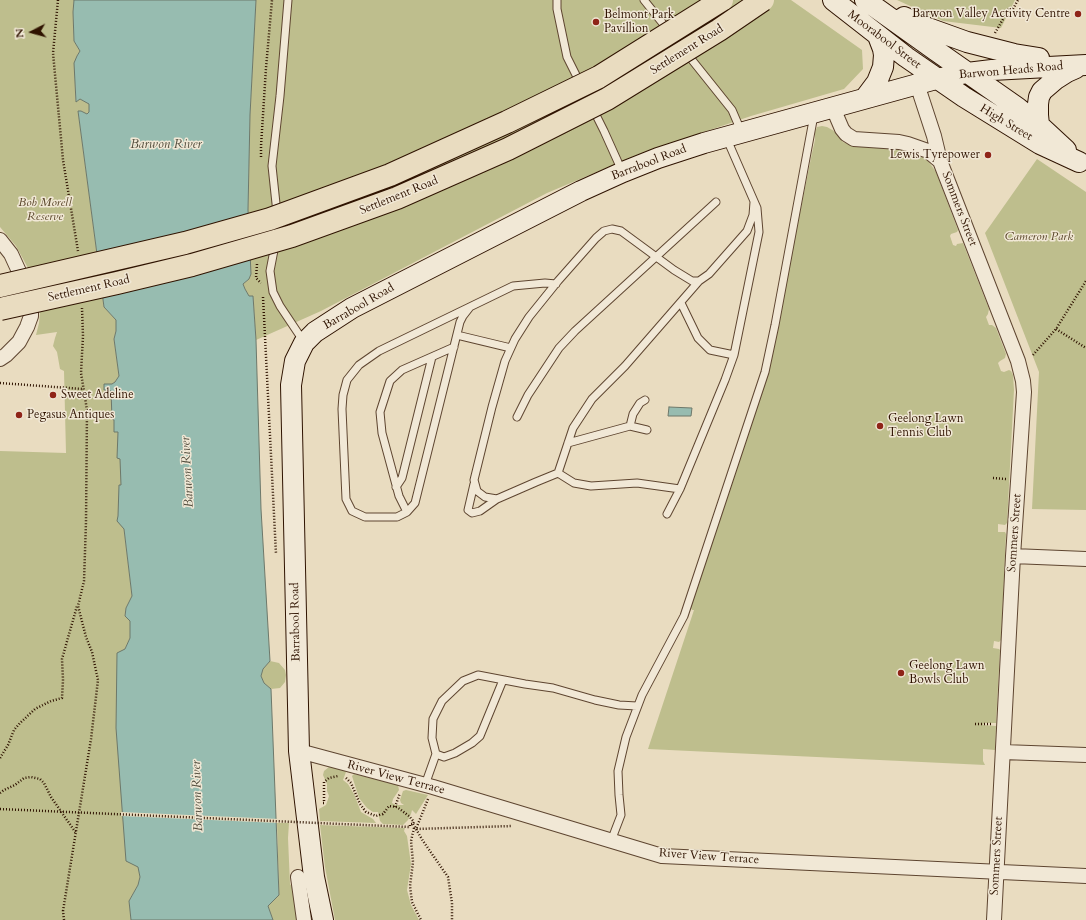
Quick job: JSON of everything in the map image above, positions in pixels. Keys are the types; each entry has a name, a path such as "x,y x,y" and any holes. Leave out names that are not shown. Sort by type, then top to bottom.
{"highway":[{"name":"Settlement Road","path":"0,286 185,243 270,218 390,175 506,122 599,76 722,0"},
{"name":"Settlement Road","path":"0,309 192,265 292,236 397,198 508,149 607,99 719,30 763,0"}],"street":[{"name":"Moorabool Street","path":"833,0 936,79"},
{"name":"Moorabool Street","path":"866,0 967,73"},
{"path":"866,0 928,28 971,44 1026,57 1086,65"},
{"path":"865,98 875,86 883,67 884,55 878,36"},
{"path":"1039,125 1038,104 1042,91 1067,72 1086,65"},
{"name":"Barwon Heads Road","path":"936,79 967,73 1002,69 1086,65"},
{"name":"High Street","path":"967,73 1012,104 1039,125 1083,164"},
{"name":"Barrabool Road","path":"323,920 314,877 299,751 291,385 295,361 304,343 315,332 352,308 581,191 623,172 681,150 936,79"},
{"name":"High Street","path":"936,79 1040,144 1083,164"},
{"name":"Sommers Street","path":"916,84 934,136 940,160 1018,361 1023,381 1024,392 1013,556 994,920"},
{"name":"Sommers Street","path":"824,111 851,138 908,144 928,151 940,160"},
{"path":"0,240 11,254 20,272 31,306 30,316 24,334 15,347 0,359"},
{"path":"1013,556 1086,559"},
{"name":"River View Terrace","path":"299,751 429,786 662,856 1086,876"},
{"path":"1002,752 1086,755"},
{"path":"298,877 304,920"}],"lane":[{"path":"288,0 280,96 272,166 278,231 270,271 272,292 304,343"},
{"path":"557,0 557,9 567,57 623,172"},
{"path":"644,0 732,110 734,135 757,208 759,232 734,355 680,489 667,514"},
{"path":"611,841 621,815 618,771 626,737 637,706 684,616 765,372 824,111"},
{"path":"517,417 528,395 559,348 575,330 716,202"},
{"path":"699,281 692,281 674,270 621,231 612,229 604,231 596,238 529,317 515,339 505,361 492,407 468,510 472,513 480,511 497,499 558,473 573,428 592,399 625,366 699,281 709,274 747,231 753,215 754,202"},
{"path":"470,307 463,316 457,335 415,503 407,512 397,518 365,517 352,511 346,499 342,409 343,394 347,380 359,365 379,351 513,286 545,283 556,284"},
{"path":"681,303 698,338 710,350 734,355"},
{"path":"457,335 511,348"},
{"path":"407,512 396,487 382,433 380,412 390,381 402,370 454,347"},
{"path":"396,487 402,478 432,357"},
{"path":"630,426 632,414 640,403 645,400"},
{"path":"568,443 630,426 647,430"},
{"path":"558,473 574,483 591,486 637,483 680,489"},
{"path":"474,480 477,491 485,497 497,499"},
{"path":"429,786 436,754 432,738 433,719 442,701 463,681 478,675 553,688 595,700 637,706"},
{"path":"436,754 444,757 456,753 472,744 480,736 503,680"}],"path":[{"path":"58,0 54,53 63,160 79,251"},
{"path":"1013,9 1018,0"},
{"path":"1033,355 1056,329 1086,281"},
{"path":"0,758 8,745 14,730 20,722 35,709 51,701 62,698 62,659 84,581 87,410 81,373 83,336 82,307"},
{"path":"1056,329 1086,348"},
{"path":"0,383 83,389"},
{"path":"64,920 63,911 91,739 98,680 92,652 86,637 78,606"},
{"path":"305,806 317,806 324,803 324,782 329,778 337,776 345,777 351,783 360,804 366,812 376,816 383,814 389,806 397,807 409,816 414,822 414,827 448,877 452,903 452,920"},
{"path":"0,793 24,778 31,777 40,779 44,782 51,797 76,833"},
{"path":"421,920 412,902 410,886 413,862 410,840 429,786"},
{"path":"0,809 409,827 410,824 414,827 519,826"}],"green space":[{"name":"Bob Morell Reserve","path":"0,0 74,0 74,41 80,51 77,56 75,90 76,101 80,99 89,103 89,112 86,114 78,111 104,307 116,320 114,339 119,376 115,382 104,390 116,392 120,414 124,529 132,596 126,608 125,616 130,621 130,638 125,649 140,877 138,885 129,901 131,920 0,920 0,451 66,453 64,371 60,369 57,352 53,346 57,332 36,335 40,313 28,268 16,246 0,227"},
{"path":"256,0 791,0 862,50 863,69 844,89 751,116 637,155 547,193 321,311 256,340 253,296 249,296 243,284 249,279 251,274 248,210 250,115"},
{"path":"897,0 1015,0 1001,28 943,21"},
{"name":"Geelong Lawn Tennis Club","path":"822,126 834,131 843,142 854,146 904,148 921,155 929,162 936,172 958,230 950,236 953,245 956,246 957,244 963,243 989,309 986,317 989,325 996,328 1006,354 1005,358 998,363 1001,371 1004,372 1009,370 1013,375 1014,390 1007,523 1005,525 998,524 998,532 1005,532 1006,534 1001,640 999,642 994,641 993,648 1000,650 996,723 984,723 983,725 996,726 995,750 983,749 983,761 985,765 648,749 694,610 692,610 690,606 769,367 815,140 815,132 817,127"},
{"name":"Cameron Park","path":"1037,159 1086,192 1086,510 1032,509 1039,372 985,233"},
{"path":"270,661 279,663 285,670 285,682 280,688 271,689 264,683 261,676 263,669"},
{"path":"329,767 342,769 346,772 343,780 348,784 354,794 361,812 373,819 376,823 320,821 319,809 326,805 329,796 327,784 323,775 324,771"},
{"path":"354,774 398,785 399,790 392,803 396,805 404,805 400,800 403,791 406,790 428,795 416,814 412,810 408,820 403,825 383,824 380,821 378,812 373,812 367,808 359,798 352,776"},
{"path":"277,823 289,823 288,838 290,884 294,890 304,920 273,920 268,906 279,895"},
{"path":"320,825 405,828 404,831 407,836 411,864 407,890 411,905 419,920 335,920 325,867"}],"water":[{"name":"Barwon River","path":"74,0 256,0 250,115 248,210 251,274 249,279 243,284 249,296 253,296 256,340 261,509 270,661 263,669 261,676 264,683 271,689 279,895 268,906 273,920 131,920 129,901 138,885 140,877 138,867 126,861 116,728 117,653 125,649 130,638 130,621 125,616 126,608 132,596 124,529 117,521 119,485 121,485 120,459 117,458 118,432 114,432 111,391 104,390 104,384 112,384 119,376 114,339 116,320 104,307 78,111 87,114 89,112 89,104 80,99 76,102 74,63 80,51 74,41"},
{"path":"669,407 692,408 691,416 668,416"}],"pier":[{"path":"121,812 279,819 279,823 121,816"}],"place":[{"name":"Barwon Valley Activity Centre","path":"1078,14"},
{"name":"Belmont Park Pavillion","path":"596,22"},
{"name":"Lewis Tyrepower","path":"988,155"},
{"name":"Sweet Adeline","path":"53,395"},
{"name":"Pegasus Antiques","path":"19,415"},
{"name":"Geelong Lawn Tennis Club","path":"880,426"},
{"name":"Geelong Lawn Bowls Club","path":"901,673"}]}
